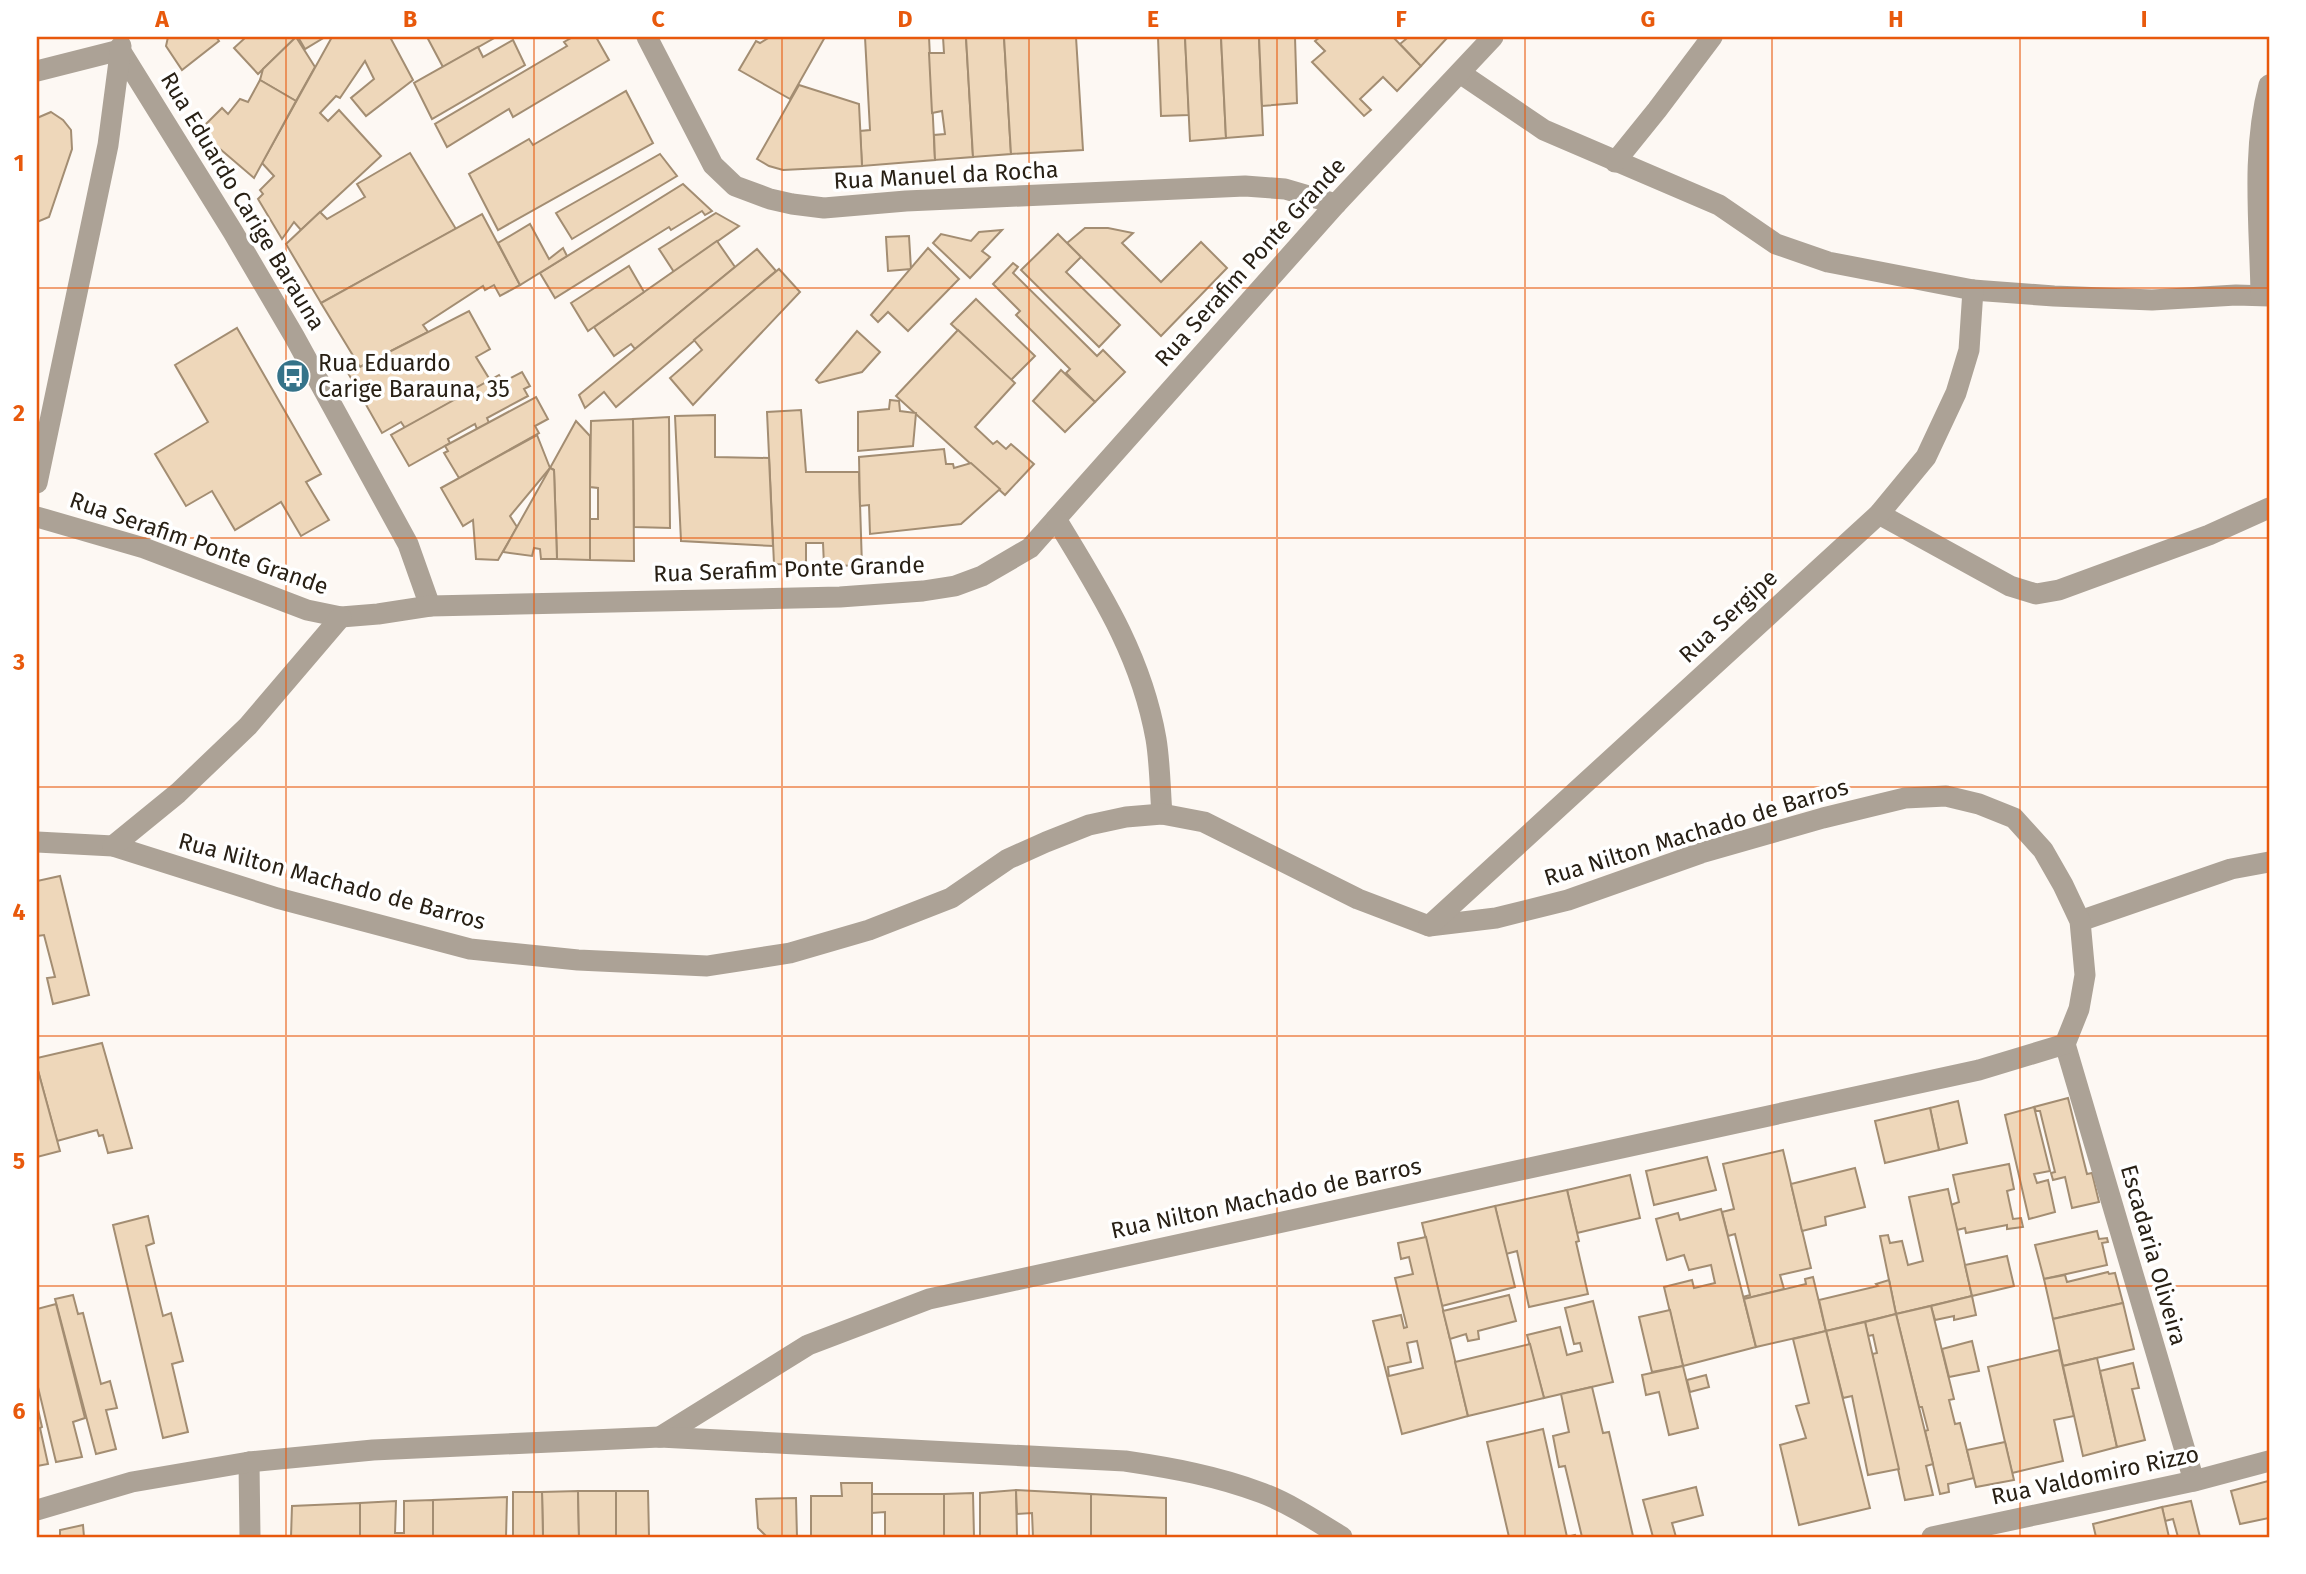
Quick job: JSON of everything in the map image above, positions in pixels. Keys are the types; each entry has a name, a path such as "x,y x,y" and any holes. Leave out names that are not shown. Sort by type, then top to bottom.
{"street":[{"name":"Rua Manuel da Rocha","path":"647,37 713,164 735,186 781,202 824,208 905,201 1245,186 1285,189 1336,204"},
{"name":"Rua Serafim Ponte Grande","path":"37,517 144,548 307,610 341,617 430,606 840,597 955,586 982,576 1030,548 1336,204 1493,37"},
{"path":"1615,162 1712,37"},
{"path":"37,71 122,43 108,145 37,483"},
{"name":"Rua Eduardo Carige Barauna","path":"122,43 294,336 408,544 430,606"},
{"path":"1460,73 1544,130 1718,205 1776,244 1828,262 1973,290 2152,300 2265,296 2258,154 2265,130 2263,107 2269,85"},
{"name":"Rua Sergipe","path":"1429,926 1879,513 1926,457 1955,393 1969,350 1973,290"},
{"path":"1879,513 2010,586 2036,594 2059,590 2209,535 2269,508"},
{"path":"1055,519 1111,608 1142,678 1156,740 1162,814"},
{"path":"113,846 178,793 248,726 341,617"},
{"name":"Rua Nilton Machado de Barros","path":"37,842 113,846 277,898 470,948 592,961 707,966 790,953 869,930 951,898 1008,859 1089,825 1114,820 1162,814 1204,822 1359,899 1429,926 1496,918 1568,900 1701,853 1823,818 1905,798 1946,796 1979,803 2014,818 2043,850 2080,920 2085,975 2079,1009 2065,1044 1979,1070 929,1299 808,1345 660,1437"},
{"path":"2080,920 2231,869 2269,862"},
{"name":"Escadaria Oliveira","path":"2065,1044 2194,1480"},
{"name":"Rua Nilton Machado de Barros","path":"37,1510 132,1482 249,1462 373,1450 660,1437 1125,1461 1167,1467 1214,1477 1265,1494 1342,1537"},
{"name":"Rua Valdomiro Rizzo","path":"1932,1537 2269,1461"},
{"path":"249,1462 250,1537"}],"building":[{"path":"168,37 216,37 219,41 182,70 166,46"},
{"path":"246,37 296,37 258,74 234,48"},
{"path":"296,37 315,67 296,101 260,80 263,69"},
{"path":"298,37 325,37 305,49"},
{"path":"332,37 390,37 413,80 366,116 351,98 374,79 365,61 340,98 336,96 320,113 328,121 339,110 381,156 301,230 294,222 282,239 258,199 263,194 260,190 274,176 262,163"},
{"path":"427,37 496,37 443,67"},
{"path":"573,37 596,37 609,60 513,117 509,109 447,147 435,124 567,46 564,42"},
{"path":"770,37 825,37 790,99 739,70 756,41 760,43"},
{"path":"865,37 929,37 935,160 862,166 860,131 870,130"},
{"path":"943,37 966,37 973,157 935,160 934,135 945,134 942,111 932,113 929,53 944,53"},
{"path":"966,37 1004,37 1011,154 973,157"},
{"path":"1004,37 1076,37 1083,150 1011,154"},
{"path":"1158,37 1185,37 1189,115 1161,116"},
{"path":"1185,37 1221,37 1226,138 1190,141"},
{"path":"1221,37 1259,37 1263,135 1226,138"},
{"path":"1259,37 1295,37 1297,103 1262,106"},
{"path":"1320,37 1393,37 1421,66 1397,91 1383,77 1360,99 1371,110 1364,116 1312,62 1325,51 1315,41"},
{"path":"1404,37 1448,37 1421,66 1400,44 1406,39"},
{"path":"513,40 525,65 432,119 414,83 478,47 483,57"},
{"path":"260,80 296,101 254,178 199,131 222,108 228,114 240,99 248,102"},
{"path":"799,85 859,104 862,166 783,170 757,159"},
{"path":"626,91 653,143 498,230 469,174 529,139 533,145"},
{"path":"51,112 71,130 72,149 49,217 37,222 37,118"},
{"path":"410,153 456,229 321,303 286,244 320,212 327,219 365,197 357,184"},
{"path":"660,154 677,176 572,239 556,213"},
{"path":"683,184 712,211 705,215 702,211 671,230 669,227 555,298 540,273"},
{"path":"716,213 739,226 674,272 659,249"},
{"path":"482,214 520,285 500,296 494,285 485,290 483,286 423,325 428,332 360,367 321,303"},
{"path":"530,224 549,259 563,248 567,256 520,285 498,243"},
{"path":"1085,228 1108,228 1133,233 1122,243 1161,282 1201,242 1227,268 1161,336 1067,243"},
{"path":"1002,230 982,251 990,257 970,278 933,243 941,234 971,241 979,232"},
{"path":"1058,234 1081,257 1066,272 1120,325 1099,347 1021,270"},
{"path":"909,236 911,269 888,271 886,237"},
{"path":"717,241 735,267 635,349 631,344 614,356 594,327"},
{"path":"928,248 959,279 908,331 888,312 878,322 871,315"},
{"path":"757,249 776,271 616,407 604,392 585,408 579,395"},
{"path":"1013,263 1018,267 1013,273 1097,356 1103,350 1125,372 1095,402 1066,373 1070,369 1016,315 1020,311 993,284"},
{"path":"629,266 644,292 588,331 571,303"},
{"path":"779,269 800,292 693,405 670,378 702,350 694,340"},
{"path":"976,299 1035,356 1011,380 951,324"},
{"path":"469,311 490,349 476,357 490,380 405,428 401,422 382,433 348,373"},
{"path":"237,328 321,474 306,482 329,520 301,536 281,502 235,530 212,491 186,506 155,454 208,422 175,365"},
{"path":"958,330 1015,383 975,427 993,444 997,441 1006,449 1011,444 1034,464 1005,495 896,396"},
{"path":"857,331 880,352 862,372 819,383 816,380"},
{"path":"1061,370 1095,402 1065,432 1033,401"},
{"path":"522,372 530,386 524,389 528,396 487,418 489,423 477,429 475,424 448,439 450,443 409,466 391,435 499,375 503,382"},
{"path":"536,397 548,419 535,426 539,433 459,478 444,453 448,451 445,446"},
{"path":"890,400 899,401 900,411 916,413 913,446 858,451 858,412 889,409"},
{"path":"801,410 806,472 859,472 862,566 824,565 823,543 806,543 806,565 774,564 767,412"},
{"path":"715,415 715,457 769,458 773,546 681,541 675,416"},
{"path":"669,417 670,528 634,527 633,419"},
{"path":"633,419 634,561 590,560 590,519 598,519 598,488 590,487 591,421"},
{"path":"576,421 590,436 590,560 557,559 554,470 550,468"},
{"path":"537,435 550,468 510,516 517,527 498,560 476,559 473,520 463,526 441,488"},
{"path":"944,449 946,464 953,464 954,468 971,463 1000,489 961,524 870,534 869,505 860,506 859,457"},
{"path":"550,468 554,470 557,559 541,559 540,549 534,548 532,556 503,552"},
{"path":"60,876 89,995 53,1004 47,978 55,977 44,935 37,936 37,881"},
{"path":"102,1043 132,1148 108,1153 103,1135 99,1136 97,1130 57,1141 37,1067 37,1058"},
{"path":"37,1067 60,1151 37,1157"},
{"path":"2068,1098 2087,1174 2092,1173 2099,1202 2072,1208 2065,1177 2053,1180 2051,1173 2055,1172 2040,1111 2036,1111 2034,1107"},
{"path":"1958,1101 1967,1143 1939,1150 1930,1108"},
{"path":"2034,1107 2050,1171 2034,1174 2037,1183 2048,1180 2055,1212 2029,1219 2005,1115"},
{"path":"1930,1108 1939,1150 1885,1163 1875,1121"},
{"path":"1783,1150 1811,1268 1780,1275 1784,1289 1744,1299 1743,1297 1750,1295 1735,1234 1728,1236 1722,1212 1734,1209 1723,1164"},
{"path":"1707,1157 1716,1190 1654,1205 1646,1171"},
{"path":"2009,1164 2014,1189 2007,1191 2013,1219 2021,1218 2023,1227 2007,1229 2007,1225 1966,1233 1965,1228 1957,1230 1951,1205 1959,1202 1953,1175"},
{"path":"1855,1168 1865,1207 1825,1217 1826,1225 1802,1231 1791,1184"},
{"path":"1630,1175 1640,1218 1577,1233 1567,1190"},
{"path":"1948,1189 1972,1296 1896,1314 1880,1236 1888,1235 1890,1243 1902,1241 1908,1265 1923,1261 1909,1197"},
{"path":"1567,1190 1588,1294 1529,1307 1517,1251 1506,1254 1495,1206"},
{"path":"1495,1206 1515,1287 1442,1306 1422,1223"},
{"path":"1721,1209 1756,1347 1683,1366 1664,1287 1692,1280 1694,1288 1715,1283 1711,1265 1689,1270 1684,1255 1667,1260 1656,1219 1678,1213 1680,1220"},
{"path":"148,1216 154,1243 146,1246 163,1316 171,1313 183,1361 172,1364 188,1432 163,1438 113,1225"},
{"path":"2097,1231 2099,1239 2107,1238 2108,1242 2102,1243 2107,1265 2044,1279 2035,1245"},
{"path":"1426,1237 1468,1416 1402,1434 1373,1321 1401,1315 1404,1328 1407,1327 1395,1278 1413,1274 1409,1257 1401,1259 1398,1243","holes":["1417,1341 1423,1368 1389,1376 1388,1367 1411,1362 1407,1343"]},
{"path":"2007,1256 2014,1286 1972,1296 1965,1265"},
{"path":"2108,1272 2115,1273 2123,1303 2053,1319 2044,1279 2065,1275 2067,1282"},
{"path":"1813,1277 1826,1331 1756,1347 1744,1299 1806,1284 1805,1279"},
{"path":"1889,1280 1896,1314 1826,1331 1819,1300 1878,1286 1876,1284"},
{"path":"73,1295 78,1314 83,1313 101,1384 110,1381 117,1408 106,1410 116,1449 96,1454 55,1299"},
{"path":"1509,1295 1516,1321 1478,1331 1479,1339 1468,1341 1466,1334 1450,1339 1443,1311"},
{"path":"1972,1296 1976,1315 1954,1320 1954,1316 1935,1320 1931,1306"},
{"path":"1593,1301 1613,1382 1544,1398 1527,1335 1560,1327 1567,1355 1582,1351 1580,1343 1574,1344 1565,1308"},
{"path":"2123,1303 2134,1349 2063,1366 2053,1319"},
{"path":"56,1304 85,1418 73,1422 82,1457 56,1462 37,1383 37,1309"},
{"path":"1931,1306 1954,1399 1949,1400 1955,1424 1960,1423 1974,1478 1948,1484 1949,1492 1940,1494 1925,1431 1928,1430 1922,1407 1919,1407 1896,1314"},
{"path":"1670,1310 1683,1366 1652,1372 1639,1317"},
{"path":"1896,1314 1933,1464 1926,1466 1933,1495 1905,1500 1872,1354 1877,1353 1873,1335 1868,1336 1865,1322"},
{"path":"1865,1322 1899,1469 1868,1475 1852,1396 1843,1398 1826,1331"},
{"path":"1826,1331 1870,1508 1799,1525 1780,1445 1806,1438 1796,1406 1809,1403 1793,1339"},
{"path":"1972,1341 1979,1371 1949,1377 1942,1349"},
{"path":"1530,1344 1544,1398 1468,1416 1455,1362"},
{"path":"2059,1350 2074,1416 2054,1420 2063,1461 2012,1473 1988,1367"},
{"path":"2097,1358 2117,1447 2083,1456 2063,1366"},
{"path":"2133,1363 2139,1388 2132,1389 2145,1440 2117,1447 2100,1371"},
{"path":"1683,1366 1698,1428 1669,1435 1659,1392 1646,1395 1642,1375"},
{"path":"1706,1375 1709,1387 1690,1392 1687,1380"},
{"path":"1592,1387 1603,1433 1609,1432 1633,1536 1582,1537 1565,1466 1559,1467 1553,1436 1569,1432 1561,1394"},
{"path":"37,1405 48,1464 37,1466"},
{"path":"1543,1429 1567,1537 1509,1537 1487,1442"},
{"path":"2005,1442 2014,1480 1976,1487 1967,1450"},
{"path":"2268,1481 2269,1518 2240,1524 2231,1491"},
{"path":"841,1483 872,1483 872,1537 811,1537 811,1496 842,1496"},
{"path":"1696,1487 1703,1515 1672,1523 1676,1537 1653,1537 1643,1500"},
{"path":"1016,1490 1017,1537 980,1537 980,1493"},
{"path":"1016,1490 1091,1494 1091,1537 1033,1537 1032,1513 1017,1514"},
{"path":"578,1491 579,1537 543,1537 542,1492"},
{"path":"578,1491 616,1491 616,1537 579,1537"},
{"path":"616,1491 648,1491 649,1537 616,1537"},
{"path":"513,1492 542,1492 543,1537 506,1537 513,1536"},
{"path":"973,1493 974,1537 944,1537 944,1494"},
{"path":"872,1494 944,1494 944,1537 885,1537 885,1512 872,1513"},
{"path":"1091,1494 1166,1498 1166,1537 1091,1537"},
{"path":"507,1497 506,1537 433,1537 433,1500"},
{"path":"796,1498 797,1537 767,1537 758,1528 756,1499"},
{"path":"433,1500 433,1537 360,1537 360,1503 396,1501 395,1533 404,1533 404,1501"},
{"path":"2191,1501 2200,1537 2178,1537 2173,1519 2165,1521 2162,1507"},
{"path":"360,1503 360,1537 291,1537 292,1506"},
{"path":"2162,1507 2169,1537 2096,1537 2093,1524"},
{"path":"83,1525 84,1537 60,1537 60,1530"}],"place":[{"name":"Rua Eduardo Carige Barauna, 35","path":"293,376"}]}
